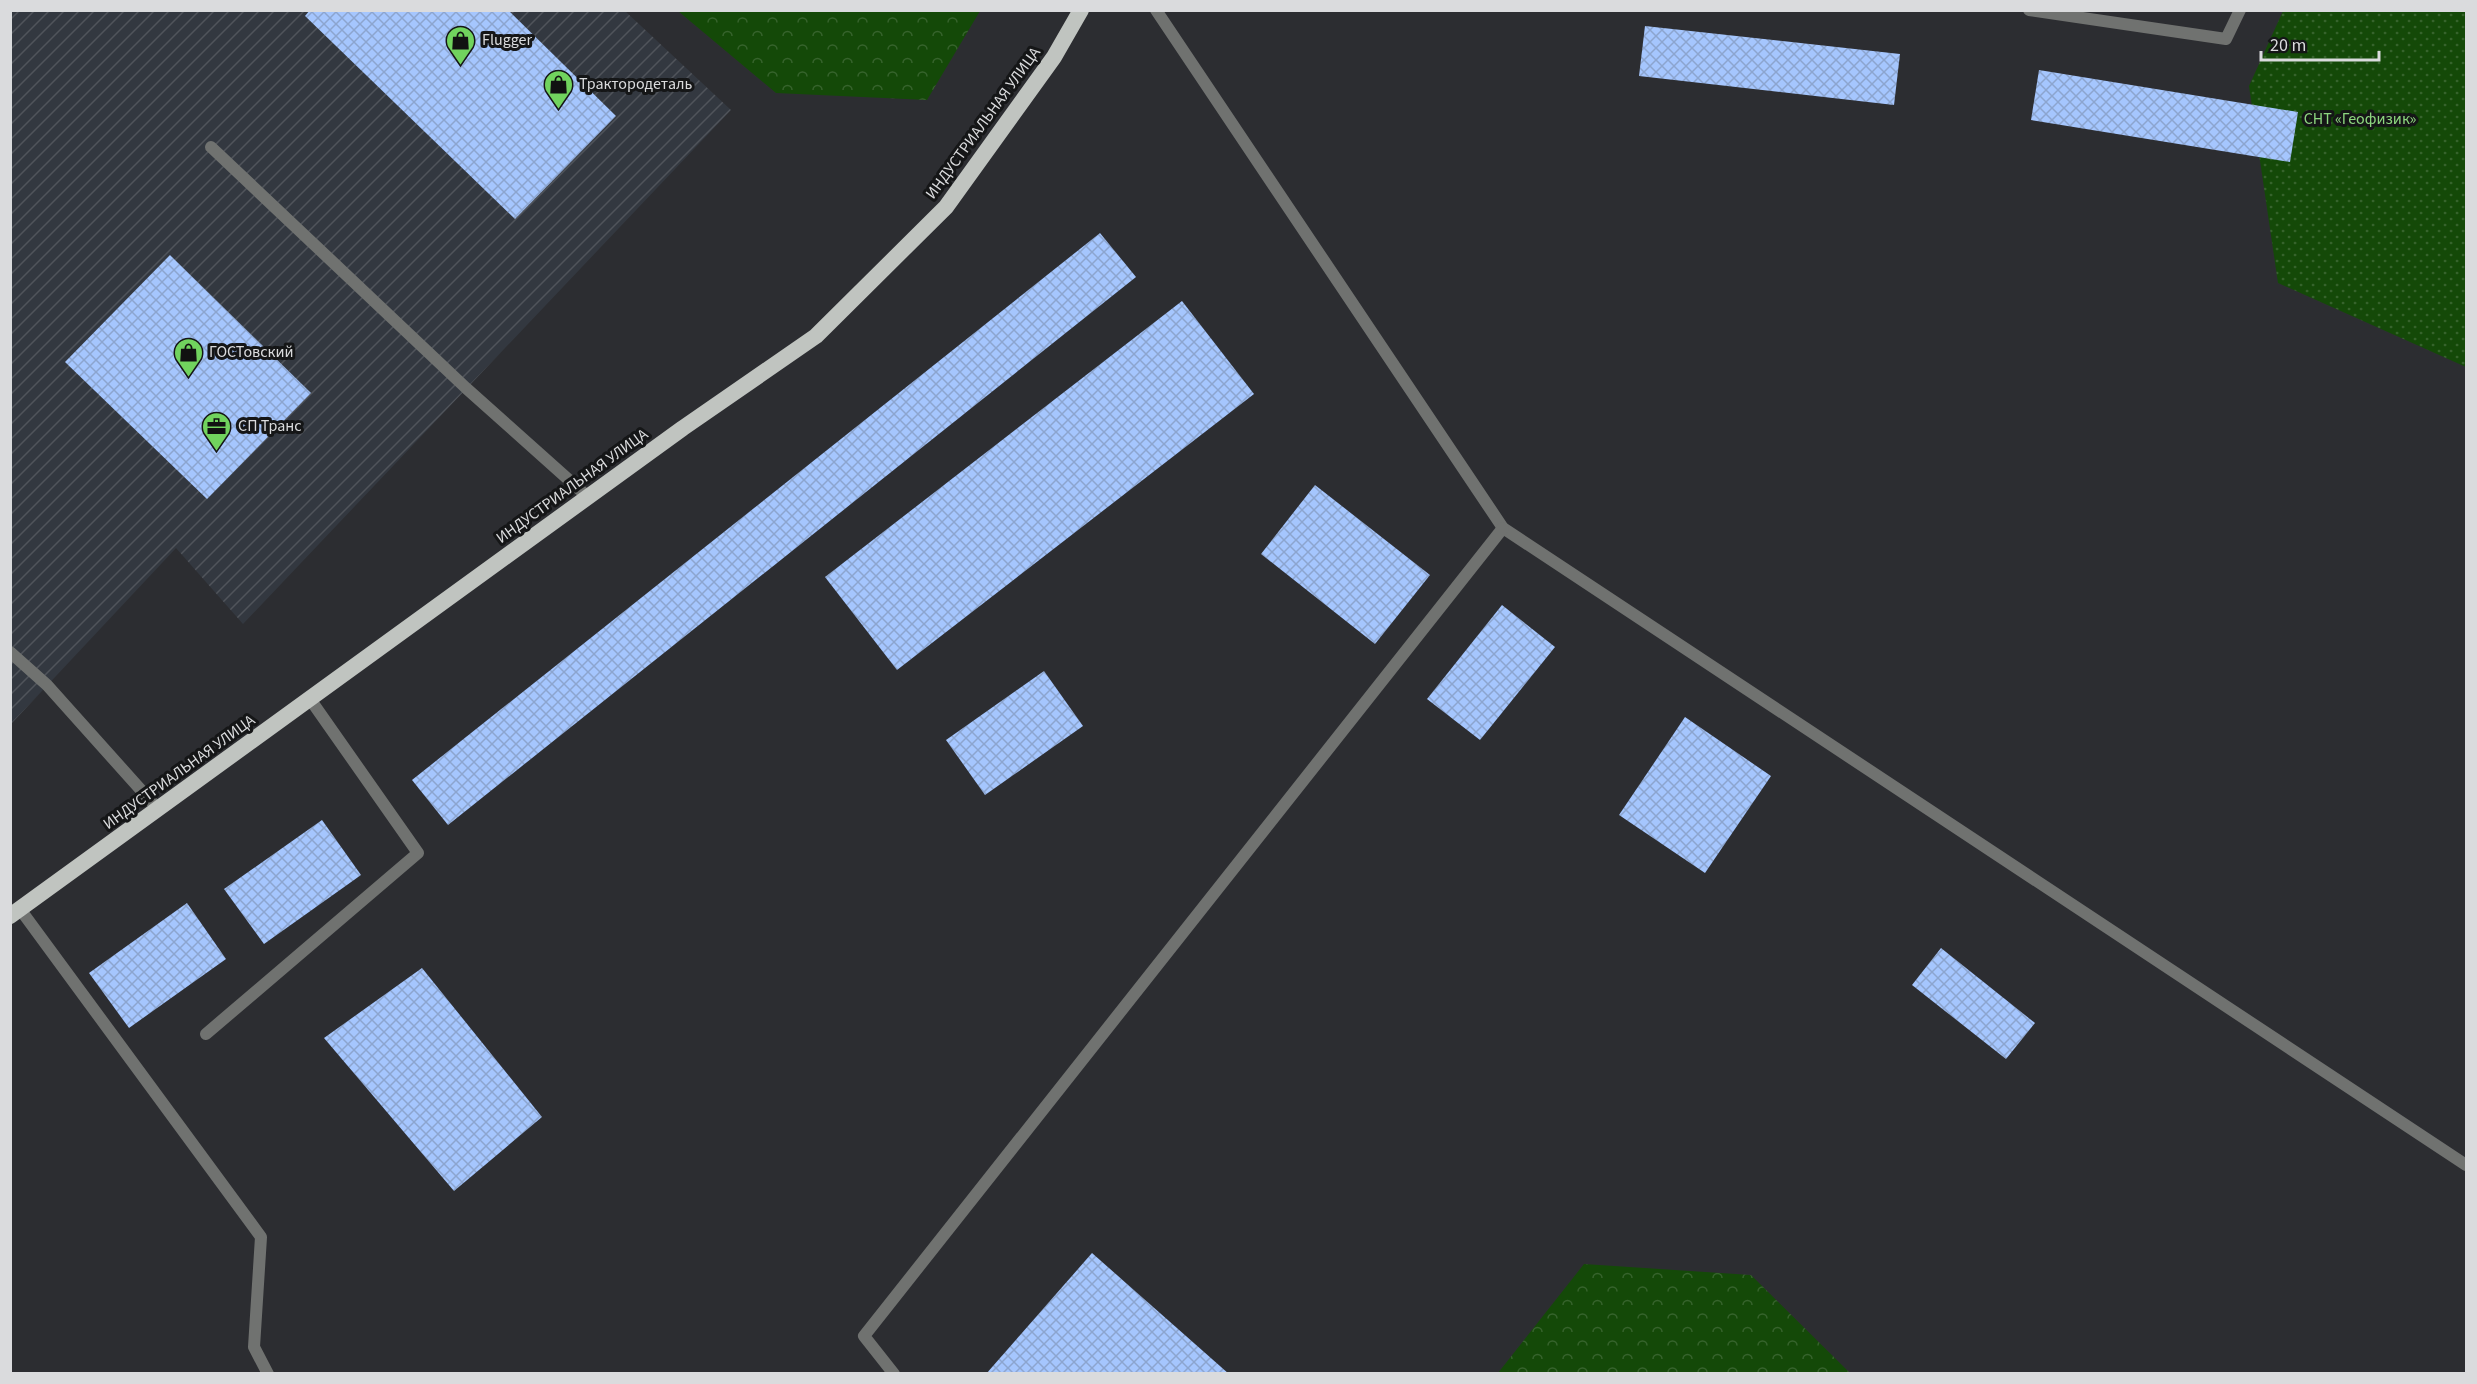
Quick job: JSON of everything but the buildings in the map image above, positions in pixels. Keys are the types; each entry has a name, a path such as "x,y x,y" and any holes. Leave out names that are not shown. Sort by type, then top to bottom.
{"highway":[{"name":"ИНДУСТРИАЛЬНАЯ УЛИЦА","path":"15,913 824,328 946,207 1054,57 1081,10"}],"street":[{"path":"2028,10 2226,39 2240,10"},
{"path":"1158,11 1503,528 2466,1165"},
{"path":"211,147 466,388 588,497"},
{"path":"894,1374 864,1336 1503,528"},
{"path":"10,652 47,685 158,809"},
{"path":"206,1034 418,853 309,699"},
{"path":"15,913 261,1237 254,1347 268,1374"}],"shaded area":[{"path":"11,11 625,11 731,110 243,624 176,548 11,724"}],"green space":[{"path":"980,10 927,100 776,93 678,11"},
{"name":"СНТ «Геофизик»","path":"2283,11 2466,11 2466,367 2278,283 2249,86"},
{"path":"1584,1264 1751,1275 1850,1373 1498,1373"}],"place":[{"name":"Flugger","path":"461,66"},
{"name":"Трактородеталь","path":"558,110"},
{"name":"ГОСТовский","path":"188,378"},
{"name":"СП Транс","path":"217,452"}]}
